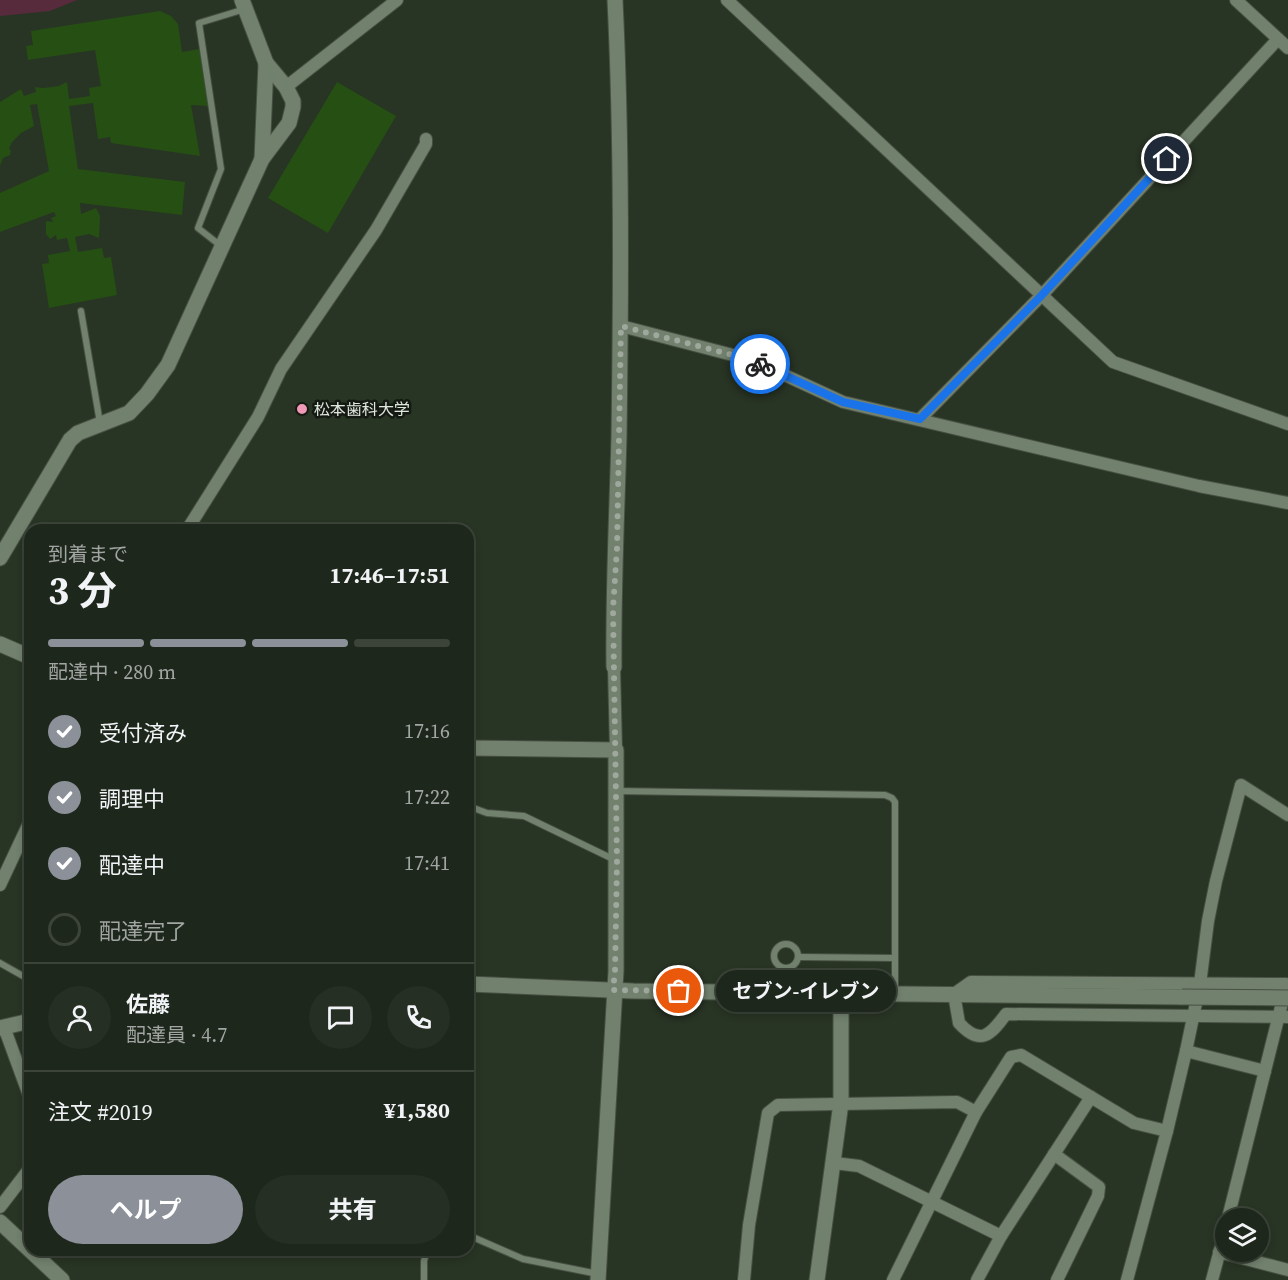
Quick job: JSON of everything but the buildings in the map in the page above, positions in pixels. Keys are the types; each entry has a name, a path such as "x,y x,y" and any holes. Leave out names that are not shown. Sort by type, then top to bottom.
{"street":[{"path":"286,87 397,0"},
{"path":"598,1277 615,971 617,862 613,609 617,548 621,326 619,76 615,0"},
{"path":"727,0 1113,362 1288,424"},
{"path":"1236,0 1288,48"},
{"path":"0,558 70,440 78,433 129,412 147,394 168,365 262,159 289,123 293,101 286,87 266,63 243,4"},
{"path":"920,419 1041,296 1278,39"},
{"path":"262,159 266,63"},
{"path":"191,524 258,417 281,369 376,230 426,144 426,139"},
{"path":"621,326 752,360 843,402 1199,486 1288,503"},
{"path":"0,644 24,654"},
{"path":"474,748 616,750"},
{"path":"1127,1280 1186,1051 1200,984 1216,881 1241,785 1288,815"},
{"path":"0,885 24,834"},
{"path":"954,994 971,982 1288,987"},
{"path":"474,984 613,990 1182,997 1288,987"},
{"path":"1231,1208 1265,1071 1283,1017 1288,987"},
{"path":"817,1280 841,1103 841,993"},
{"path":"954,994 958,1023 975,1036 985,1036 994,1030 1006,1014 1283,1017"},
{"path":"24,1022 2,1028 24,1083"},
{"path":"1186,1051 1265,1071"},
{"path":"893,1280 976,1112 1011,1057 1021,1055 1134,1123 1167,1131"},
{"path":"977,1280 1001,1236 1091,1097"},
{"path":"744,1280 749,1225 768,1113 778,1105 957,1102 976,1112"},
{"path":"1054,1154 1099,1187 1098,1196 1057,1280"},
{"path":"834,1163 859,1166 1001,1236"},
{"path":"0,1207 24,1176"},
{"path":"0,1222 24,1244"},
{"path":"36,1256 62,1280"},
{"path":"1212,1280 1216,1262"},
{"path":"1257,1262 1288,1270"}],"lane":[{"path":"221,246 198,228 221,169 199,23 243,4"},
{"path":"81,311 100,423"},
{"path":"617,791 885,795 892,798 895,802 895,993"},
{"path":"474,808 487,813 524,816 617,862"},
{"path":"787,944 794,946 799,957 795,965 788,968 780,966 774,956 779,946 787,944"},
{"path":"799,957 894,958"},
{"path":"0,963 24,977"},
{"path":"474,1238 523,1259 598,1277"},
{"path":"424,1280 426,1256"}],"shaded area":[{"path":"0,0 77,0 50,11 0,16"}],"way so far":[{"path":"679,991 613,990 617,862 613,609 617,548 621,326 760,364"}],"place":[{"name":"松本歯科大学","path":"302,409"},
{"name":"セブン-イレブン","path":"679,991"}],"route":[{"path":"760,364 843,402 920,419 1041,296 1167,159"}]}
